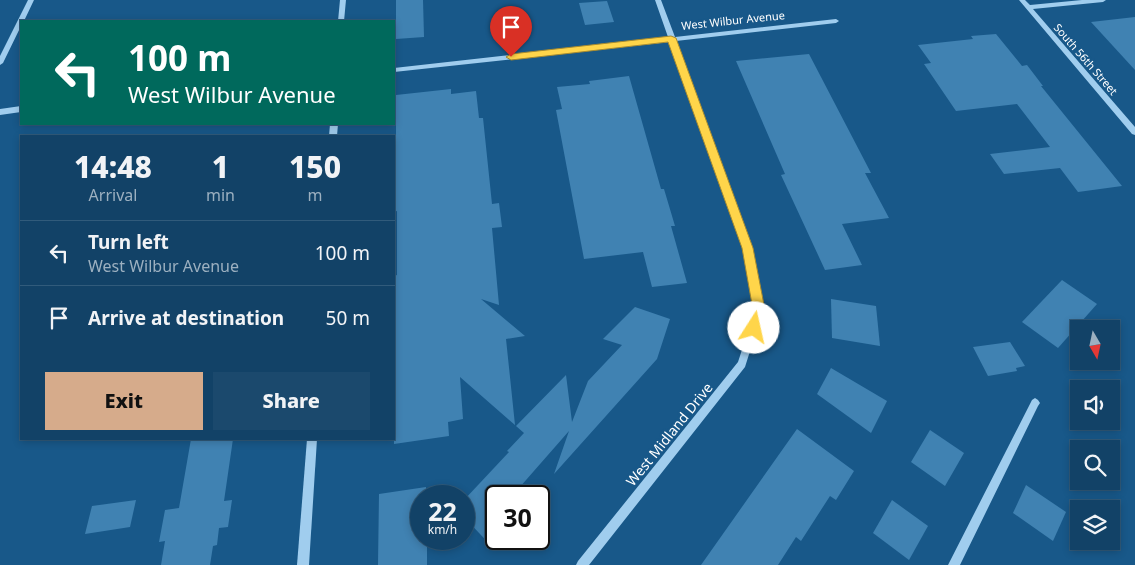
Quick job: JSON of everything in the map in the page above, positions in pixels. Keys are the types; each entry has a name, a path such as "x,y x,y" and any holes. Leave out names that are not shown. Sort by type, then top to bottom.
{"street":[{"path":"21,20 31,0"},
{"path":"341,20 343,0"},
{"path":"658,0 748,248 759,310"},
{"name":"South 56th Street","path":"1022,0 1135,132"},
{"path":"1028,7 1103,0"},
{"name":"West Wilbur Avenue","path":"395,70 836,20"},
{"path":"0,63 20,22"},
{"path":"0,112 20,110"},
{"name":"West Midland Drive","path":"582,565 742,364 759,310"},
{"path":"954,565 1035,403"},
{"path":"303,565 312,440"}],"building":[{"path":"396,0 423,0 424,37 396,39"},
{"path":"607,1 614,22 585,25 579,3"},
{"path":"1135,17 1135,70 1091,22"},
{"path":"996,34 1022,66 1027,65 1043,86 1041,86 1122,186 1078,192 1060,168 1004,174 990,154 1050,147 1017,104 956,111 924,64 931,63 918,45 973,39 971,36"},
{"path":"809,54 871,173 865,173 889,218 842,224 862,265 825,270 781,175 785,174 736,61"},
{"path":"629,76 661,189 664,189 675,226 671,226 687,283 652,287 643,252 584,259 556,110 562,109 557,87 590,84 589,81"},
{"path":"451,89 451,94 476,91 479,118 483,118 492,204 499,203 502,227 492,228 499,305 481,299 525,336 506,339 515,425 460,377 463,419 448,422 449,436 394,444 395,276 397,275 397,211 395,212 396,95"},
{"path":"1062,280 1097,304 1083,320 1070,320 1070,334 1058,348 1022,322"},
{"path":"831,299 876,306 880,346 832,338"},
{"path":"635,307 670,319 657,359 554,474 569,431 522,485 485,485 485,539 475,529 475,488 524,433 516,426 566,375 572,422 588,381 622,345 603,339"},
{"path":"1010,342 1025,366 1016,368 1017,371 988,376 973,347"},
{"path":"831,368 887,401 871,433 817,394"},
{"path":"797,429 854,471 836,500 830,496 801,541 796,537 778,565 701,565"},
{"path":"930,430 964,453 945,486 911,462"},
{"path":"191,440 233,440 224,501 232,500 228,527 219,528 217,545 213,546 210,565 161,565 165,541 159,542 165,510 179,508"},
{"path":"1026,485 1066,512 1053,541 1013,513"},
{"path":"410,489 410,550 427,550 427,565 378,565 379,494"},
{"path":"136,500 130,527 85,534 92,506"},
{"path":"892,500 928,526 909,560 873,533"}],"route":[{"path":"511,57 671,38 748,248 759,310 754,328"}]}
